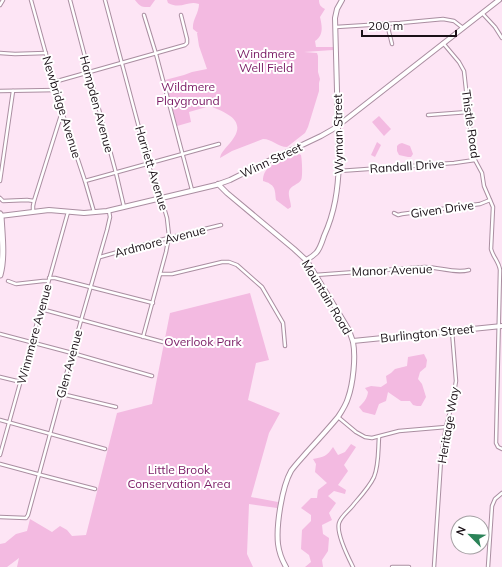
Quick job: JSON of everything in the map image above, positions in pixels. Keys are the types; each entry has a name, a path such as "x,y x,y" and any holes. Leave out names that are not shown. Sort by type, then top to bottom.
{"highway":[{"path":"0,215 2,266 0,276"}],"street":[{"path":"0,5 3,0"},
{"name":"Newbridge Avenue","path":"31,0 62,112 94,212"},
{"name":"Hampden Avenue","path":"70,0 125,207"},
{"name":"Harriett Avenue","path":"104,0 158,199 162,204 167,218 168,238 166,252 143,337"},
{"name":"Wyman Street","path":"306,260 318,251 330,223 335,206 339,171 336,11 342,0"},
{"name":"Winn Street","path":"0,215 49,210 84,213 109,211 192,191 230,180 310,142 338,126 499,0"},
{"path":"482,13 495,27 502,38"},
{"path":"144,15 156,54 192,191"},
{"path":"54,82 184,46 187,41 181,15"},
{"path":"336,27 444,19 456,22 463,28"},
{"path":"387,23 392,44"},
{"name":"Thistle Road","path":"443,43 462,68 473,152 475,160 482,173 484,186 493,208 491,250 500,269 501,326 496,442 498,447 502,449"},
{"path":"0,53 46,53"},
{"path":"0,92 56,90"},
{"path":"0,181 13,91"},
{"path":"33,212 32,206 62,112"},
{"path":"428,115 468,112"},
{"path":"85,181 219,144"},
{"name":"Randall Drive","path":"339,171 454,163 475,160"},
{"name":"Mountain Road","path":"218,184 306,260 349,330 353,341 354,354 352,386 347,401 338,417 295,465 288,477 278,529 279,550 286,567"},
{"path":"0,198 6,201 27,200 34,202"},
{"name":"Given Drive","path":"394,213 398,215 458,207 482,203 490,200"},
{"name":"Glen Avenue","path":"0,517 27,517 62,394 81,320 100,257 109,220 109,211"},
{"name":"Winnmere Avenue","path":"0,455 68,212"},
{"name":"Ardmore Avenue","path":"100,257 221,225"},
{"path":"160,274 172,274 222,262 233,263 262,287 283,323 285,346"},
{"name":"Manor Avenue","path":"315,275 424,267 462,271 469,270"},
{"path":"49,278 55,278 153,303"},
{"path":"8,282 16,284 43,280 48,281"},
{"path":"41,310 163,342"},
{"name":"Burlington Street","path":"353,341 501,326"},
{"name":"Heritage Way","path":"434,567 441,460 446,427 456,381 452,331"},
{"path":"0,334 152,376"},
{"path":"0,377 21,382"},
{"path":"62,394 116,408"},
{"path":"338,417 361,435 372,438 399,431 446,427"},
{"path":"0,420 105,449"},
{"path":"352,567 340,536 339,524 341,519 374,477 377,467 379,437"},
{"path":"0,464 95,489"},
{"path":"488,567 492,506 496,497 502,493"},
{"path":"392,567 408,567"}],"green space":[{"path":"135,0 155,0 150,7 145,7 138,4"},
{"path":"167,0 319,0 320,6 325,9 320,17 322,30 320,36 315,41 316,47 333,47 333,50 304,52 317,53 320,79 319,91 305,133 287,147 263,139 232,151 220,158 235,135 237,129 237,123 229,115 210,106 189,112 191,122 177,126 165,80 207,69 199,46 198,33 193,29 199,4 191,3 177,6 168,3"},
{"path":"379,116 391,129 384,136 372,122"},
{"path":"377,142 381,145 375,157 371,155"},
{"path":"402,143 410,146 413,154 411,157 399,155 397,146"},
{"path":"297,153 301,155 302,179 300,182 291,187 289,191 291,207 288,209 276,200 275,191 272,185 263,181 263,177 266,170 272,165"},
{"name":"Little Brook Conservation Area","path":"250,293 269,360 256,363 248,400 280,413 269,433 251,497 278,502 277,508 249,504 247,554 253,567 17,567 19,558 7,567 0,567 0,544 5,543 16,534 27,531 30,519 52,532 60,526 67,530 72,536 86,535 117,413 152,404 170,313"},
{"path":"424,354 427,360 426,367 420,372 418,379 422,384 426,397 421,406 413,405 410,401 401,401 388,392 386,401 379,404 375,415 363,412 359,407 367,397 368,392 365,388 371,386 381,387 387,383 386,376 395,369 407,366 408,357"},
{"path":"351,444 356,447 344,465 348,471 338,485 346,490 345,494 334,491 328,496 336,503 329,513 332,520 322,525 323,534 329,538 328,551 322,560 323,567 305,567 311,562 309,555 301,549 302,530 311,521 311,515 301,508 311,498 317,498 318,490 327,483 315,472 316,464 313,459 325,456 333,447 338,455 345,452"}],"park label":[{"name":"Windmere Well Field","path":"266,60"},
{"name":"Wildmere Playground","path":"188,93"},
{"name":"Overlook Park","path":"203,341"}]}
